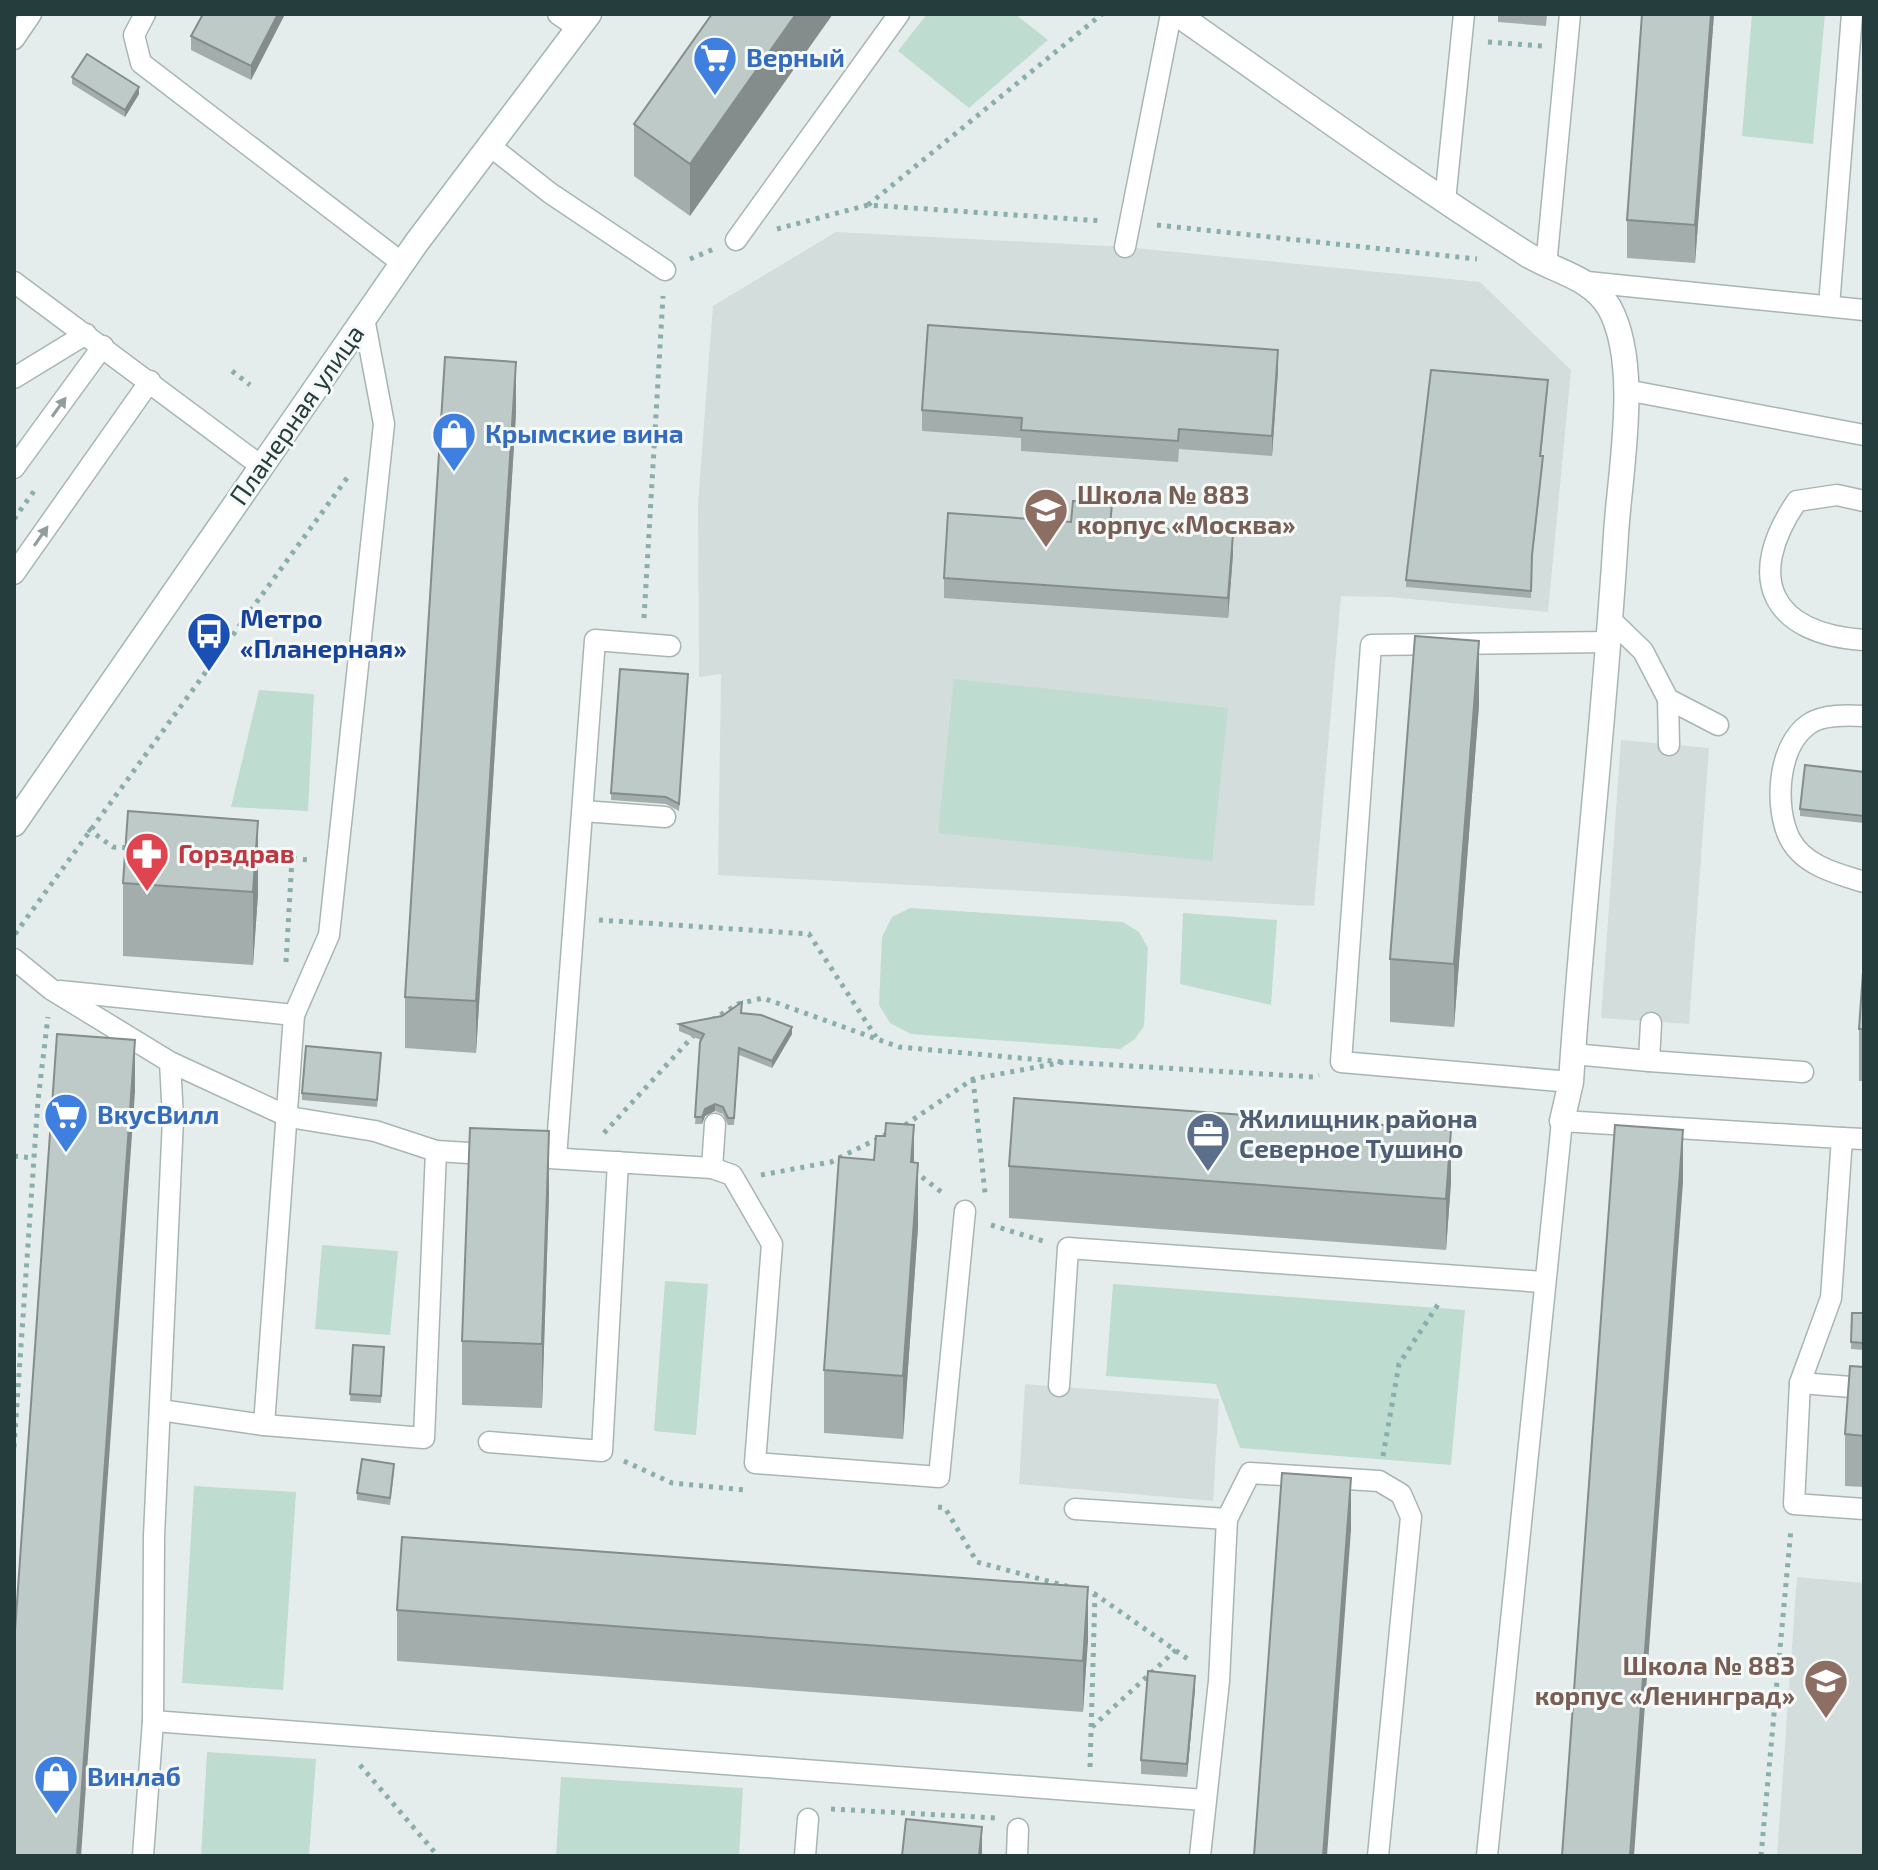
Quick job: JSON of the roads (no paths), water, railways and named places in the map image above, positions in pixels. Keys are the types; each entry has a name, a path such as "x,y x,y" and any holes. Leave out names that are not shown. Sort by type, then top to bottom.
{"street":[{"path":"1174,14 1445,201 1546,266 1587,282 1608,306 1619,335 1626,390 1610,631 1571,1082 1562,1121"},
{"name":"Планерная улица","path":"14,824 402,263 583,21"}],"lane":[{"path":"14,39 31,14"},
{"path":"145,14 134,35 141,63 402,263"},
{"path":"558,14 583,21"},
{"path":"736,240 899,14"},
{"path":"1125,247 1174,14"},
{"path":"1445,201 1464,14"},
{"path":"1546,266 1570,14"},
{"path":"1829,306 1852,14"},
{"path":"490,146 550,193 665,270"},
{"path":"14,282 261,466"},
{"path":"1587,282 1864,310"},
{"path":"264,1425 289,1117 288,1015 329,935 384,424 364,318"},
{"path":"14,378 86,334"},
{"path":"14,468 103,346"},
{"path":"14,574 150,381"},
{"path":"1626,390 1864,435"},
{"path":"1864,501 1837,495 1797,501 1778,528 1770,554 1773,588 1786,615 1804,628 1864,640"},
{"path":"1571,1082 1341,1062 1371,645 1610,631 1643,651 1668,699 1669,745"},
{"path":"556,1158 595,640 670,646"},
{"path":"1668,699 1718,725"},
{"path":"1864,716 1841,715 1809,723 1791,746 1779,797 1791,841 1822,869 1864,882"},
{"path":"583,811 665,817"},
{"path":"14,959 52,990 170,1062 289,1117 375,1131 436,1151 712,1168 732,1175 772,1244 755,1463 939,1477 965,1211"},
{"path":"52,990 288,1015"},
{"path":"1649,1061 1651,1023"},
{"path":"1573,1054 1803,1072"},
{"path":"143,1856 153,1721 160,1410 173,1119 170,1062"},
{"path":"1487,1856 1543,1282 1562,1121 1864,1139"},
{"path":"712,1168 715,1124"},
{"path":"1842,1138 1831,1298 1800,1383 1794,1504 1864,1509"},
{"path":"160,1410 264,1425 424,1438 436,1151"},
{"path":"489,1442 602,1451 618,1162"},
{"path":"1059,1386 1068,1248 1543,1282"},
{"path":"1800,1383 1864,1388"},
{"path":"1200,1856 1219,1681 1227,1519 1250,1473 1379,1481 1401,1494 1411,1517 1378,1856"},
{"path":"1075,1509 1227,1519"},
{"path":"153,1721 1204,1800"},
{"path":"805,1856 808,1819"},
{"path":"1017,1856 1018,1829"}],"place":[{"name":"Верный","path":"715,97"},
{"name":"Крымские вина","path":"454,473"},
{"name":"Школа № 883 корпус «Москва»","path":"1046,549"},
{"name":"Метро «Планерная»","path":"209,673"},
{"name":"Горздрав","path":"147,893"},
{"name":"ВкусВилл","path":"66,1154"},
{"name":"Жилищник района Северное Тушино","path":"1208,1173"},
{"name":"Школа № 883 корпус «Ленинград»","path":"1826,1720"},
{"name":"Винлаб","path":"56,1816"}]}
